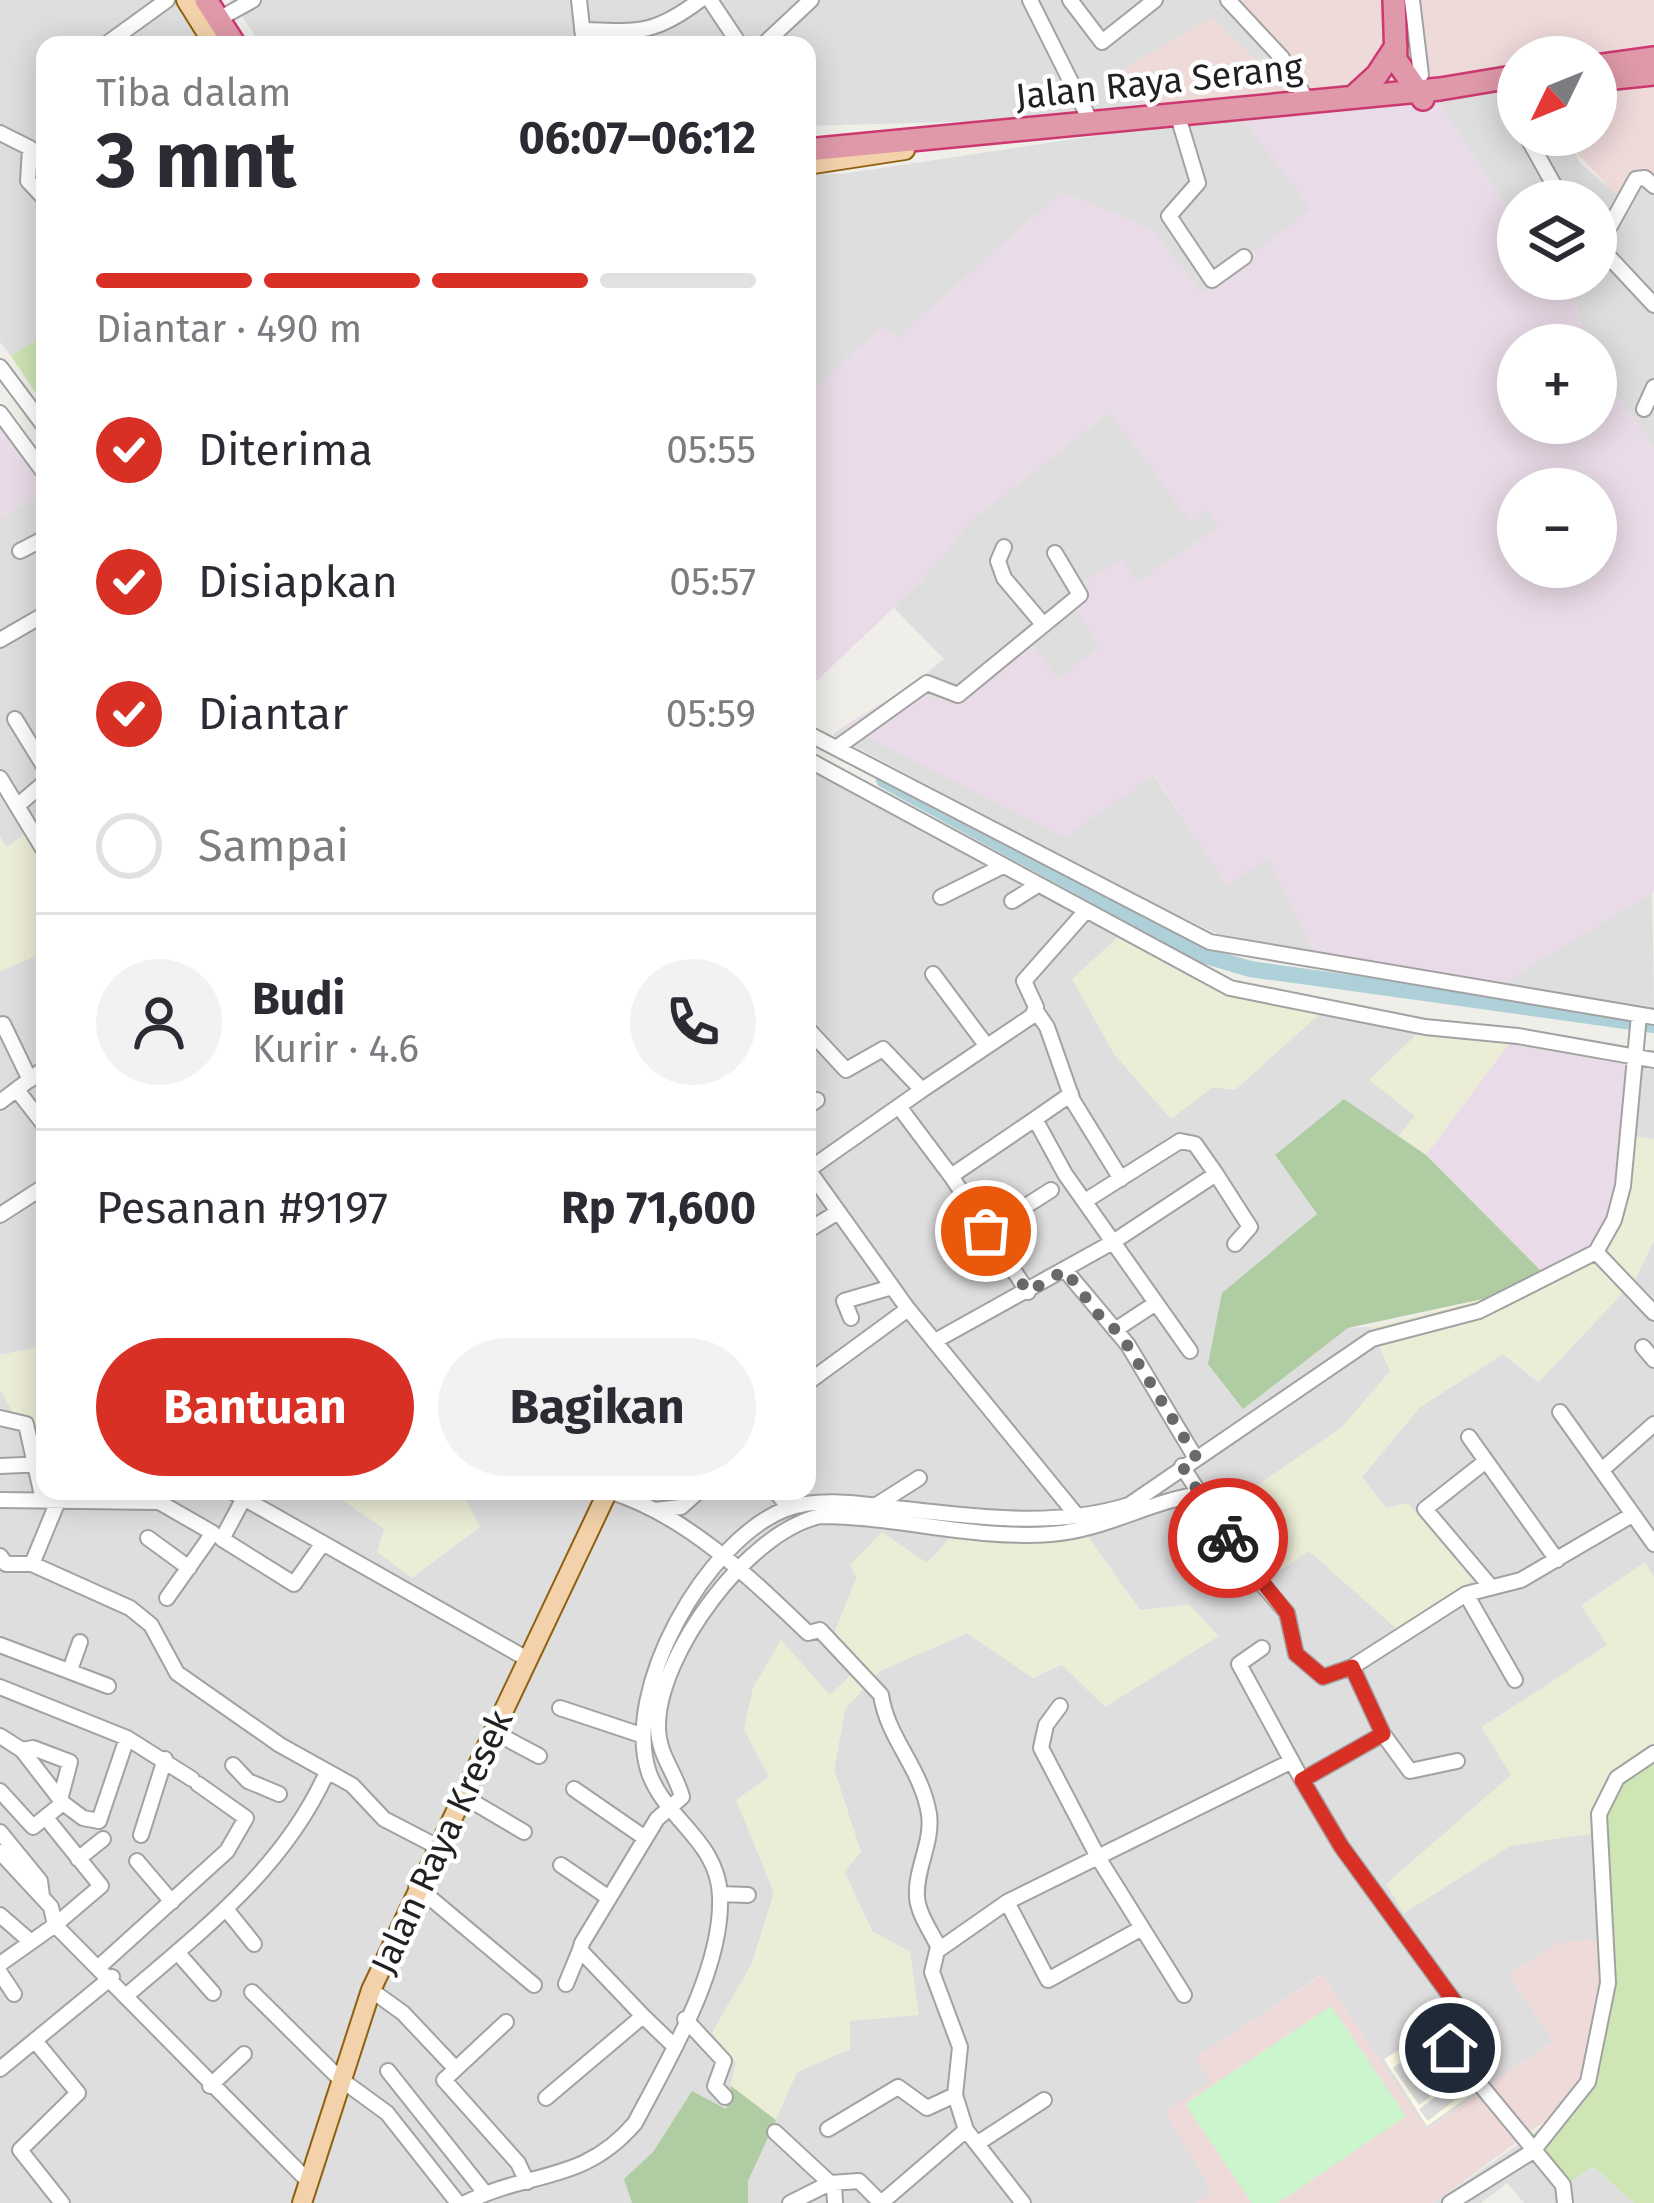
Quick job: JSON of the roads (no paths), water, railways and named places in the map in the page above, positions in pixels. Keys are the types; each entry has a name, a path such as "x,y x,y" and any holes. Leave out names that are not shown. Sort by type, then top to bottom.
{"highway":[{"path":"196,0 219,36"},
{"path":"206,0 229,36"},
{"path":"1394,0 1396,45 1425,88"},
{"path":"1359,100 1396,45"},
{"path":"1617,63 1654,58"},
{"path":"1617,78 1654,74"},
{"name":"Jalan Raya Serang","path":"816,152 1359,100 1425,88 1497,86"},
{"name":"Jalan Raya Serang","path":"905,144 1090,122 1131,122"}],"main road":[{"path":"186,0 208,36"},
{"path":"221,8 240,36"},
{"name":"Jalan Raya Kresek","path":"302,2203 371,1990 416,1886 604,1500"}],"street":[{"path":"118,36 166,0"},
{"path":"221,8 253,0"},
{"path":"579,0 583,36"},
{"path":"608,36 659,27 700,0"},
{"path":"710,0 734,36"},
{"path":"773,36 811,0"},
{"path":"1030,0 1090,122"},
{"path":"1070,0 1102,42 1155,0"},
{"path":"1228,0 1282,58 1308,104"},
{"path":"1412,0 1425,88"},
{"path":"1179,118 1198,183 1169,216 1212,280 1244,257"},
{"path":"0,133 30,148 28,181 36,189"},
{"path":"1617,212 1636,179 1645,178 1654,186"},
{"path":"1617,265 1654,305"},
{"path":"0,367 36,415"},
{"path":"1644,409 1654,387"},
{"path":"0,413 36,462"},
{"path":"20,551 36,543"},
{"path":"1004,547 998,561 1004,578 1042,623"},
{"path":"838,746 928,682 958,694 1080,595 1054,553"},
{"path":"0,640 36,619"},
{"path":"15,719 36,753"},
{"path":"816,737 1210,942 1644,1017 1644,1055 1623,1186 1599,1256 1480,1311 1372,1339 1129,1505 1026,1520 875,1506 848,1510"},
{"path":"816,764 1230,988 1425,1027 1644,1055"},
{"path":"0,778 36,837"},
{"path":"17,806 36,790"},
{"path":"941,897 1003,866"},
{"path":"1012,901 1036,886"},
{"path":"1084,913 1024,981 1071,1094 1120,1179"},
{"path":"933,974 986,1046"},
{"path":"816,1164 1036,1011"},
{"path":"3,1024 36,1108"},
{"path":"816,1038 846,1070 881,1048 922,1090"},
{"path":"0,1102 36,1075"},
{"path":"951,1176 1071,1094"},
{"path":"900,1108 1028,1292"},
{"path":"1035,1119 1085,1201 1190,1352"},
{"path":"1085,1201 1185,1140 1195,1144 1250,1227 1235,1244"},
{"path":"934,1341 1113,1242 1216,1174"},
{"path":"816,1180 908,1309 1078,1516"},
{"path":"986,1231 1051,1190"},
{"path":"0,1215 36,1192"},
{"path":"816,1226 838,1212"},
{"path":"1599,1256 1654,1313"},
{"path":"1065,1270 1115,1330 1201,1493 1244,1563 1287,1613 1296,1654 1316,1673 1332,1676 1352,1667 1466,1594 1522,1580 1632,1515"},
{"path":"851,1318 844,1301 892,1287"},
{"path":"1115,1330 1156,1303"},
{"path":"816,1376 908,1309"},
{"path":"1643,1347 1654,1360"},
{"path":"1560,1412 1654,1544"},
{"path":"0,1418 23,1420 36,1452"},
{"path":"1603,1469 1654,1424"},
{"path":"1469,1437 1557,1560"},
{"path":"1486,1461 1425,1509 1491,1587"},
{"path":"0,1466 36,1465"},
{"path":"875,1506 919,1478"},
{"path":"252,1992 339,2078 387,2114 462,2203 579,2168 619,2142 635,2123 712,1970 732,1895 676,1802 650,1775 641,1735 674,1647 730,1564 781,1521 820,1510 1036,1535 1084,1530 1139,1515 1169,1498 1201,1493"},
{"path":"0,1500 72,1500"},
{"path":"167,1500 294,1584 322,1543"},
{"path":"167,1598 218,1536 234,1500"},
{"path":"247,1500 529,1660"},
{"path":"630,1500 655,1510 730,1564 808,1633 820,1630 881,1695 881,1715 909,1755 927,1804 929,1838 916,1895 939,1948"},
{"path":"655,1510 681,1507 689,1500"},
{"path":"778,1500 781,1521"},
{"path":"32,1564 50,1501"},
{"path":"148,1538 189,1568"},
{"path":"1212,1584 1244,1563"},
{"path":"3,1565 32,1564 130,1608 151,1624 177,1673 357,1790 383,1820 436,1846"},
{"path":"1466,1594 1515,1680"},
{"path":"70,1670 80,1642"},
{"path":"0,1645 108,1686"},
{"path":"1262,1648 1239,1664 1302,1780 1358,1870 1456,2004 1450,2048 1566,2190 1565,2203"},
{"path":"1352,1667 1383,1734 1409,1771 1456,1761"},
{"path":"659,1677 658,1738 676,1802"},
{"path":"0,1687 127,1738 165,1759 246,1818 227,1851 36,2042 0,2069"},
{"path":"1060,1706 1046,1725 1040,1748 1099,1859 1184,1995"},
{"path":"560,1708 641,1735"},
{"path":"494,1732 538,1756"},
{"path":"1302,1780 1383,1734"},
{"path":"0,1736 22,1750 83,1818 99,1821 127,1738"},
{"path":"0,1791 36,1828 62,1799 70,1762 33,1748 22,1750"},
{"path":"1450,2203 1533,2151 1588,2081 1603,2025 1607,1937 1598,1814 1617,1778 1654,1754"},
{"path":"141,1835 165,1759"},
{"path":"1023,2203 966,2130 955,2095 960,2047 932,1972 939,1948 1007,1902 1292,1761"},
{"path":"232,1765 248,1781 279,1794"},
{"path":"127,1995 226,1910 287,1841 327,1772"},
{"path":"230,1807 248,1781"},
{"path":"574,1789 645,1838"},
{"path":"463,1796 524,1832"},
{"path":"566,1984 580,1950 645,1838 676,1802"},
{"path":"14,1994 0,1968 100,1886 51,1824"},
{"path":"0,1832 40,1881 42,1898"},
{"path":"78,1859 103,1839"},
{"path":"0,1852 42,1898 55,1925 308,2181"},
{"path":"136,1861 172,1902"},
{"path":"561,1865 609,1898"},
{"path":"1344,1885 1358,1870"},
{"path":"416,1886 534,1985"},
{"path":"1007,1902 1048,1981 1142,1928"},
{"path":"226,1910 254,1944"},
{"path":"0,1915 30,1941"},
{"path":"580,1950 672,2044"},
{"path":"177,1952 213,1993"},
{"path":"371,1990 403,2013 454,2067"},
{"path":"546,2098 643,2016"},
{"path":"685,2019 700,2028 724,2061 716,2090 725,2097"},
{"path":"506,2023 454,2067 445,2081 518,2163 527,2182"},
{"path":"36,2042 77,2091 20,2150 62,2203"},
{"path":"210,2086 244,2054"},
{"path":"388,2071 485,2193"},
{"path":"828,2129 898,2087 927,2108 955,2095"},
{"path":"978,2144 1044,2100"},
{"path":"790,2203 832,2184 859,2180 880,2202 966,2130"},
{"path":"775,2132 832,2184 836,2203"}],"waterway":[{"path":"884,780 1203,955 1250,969 1654,1025"}]}
